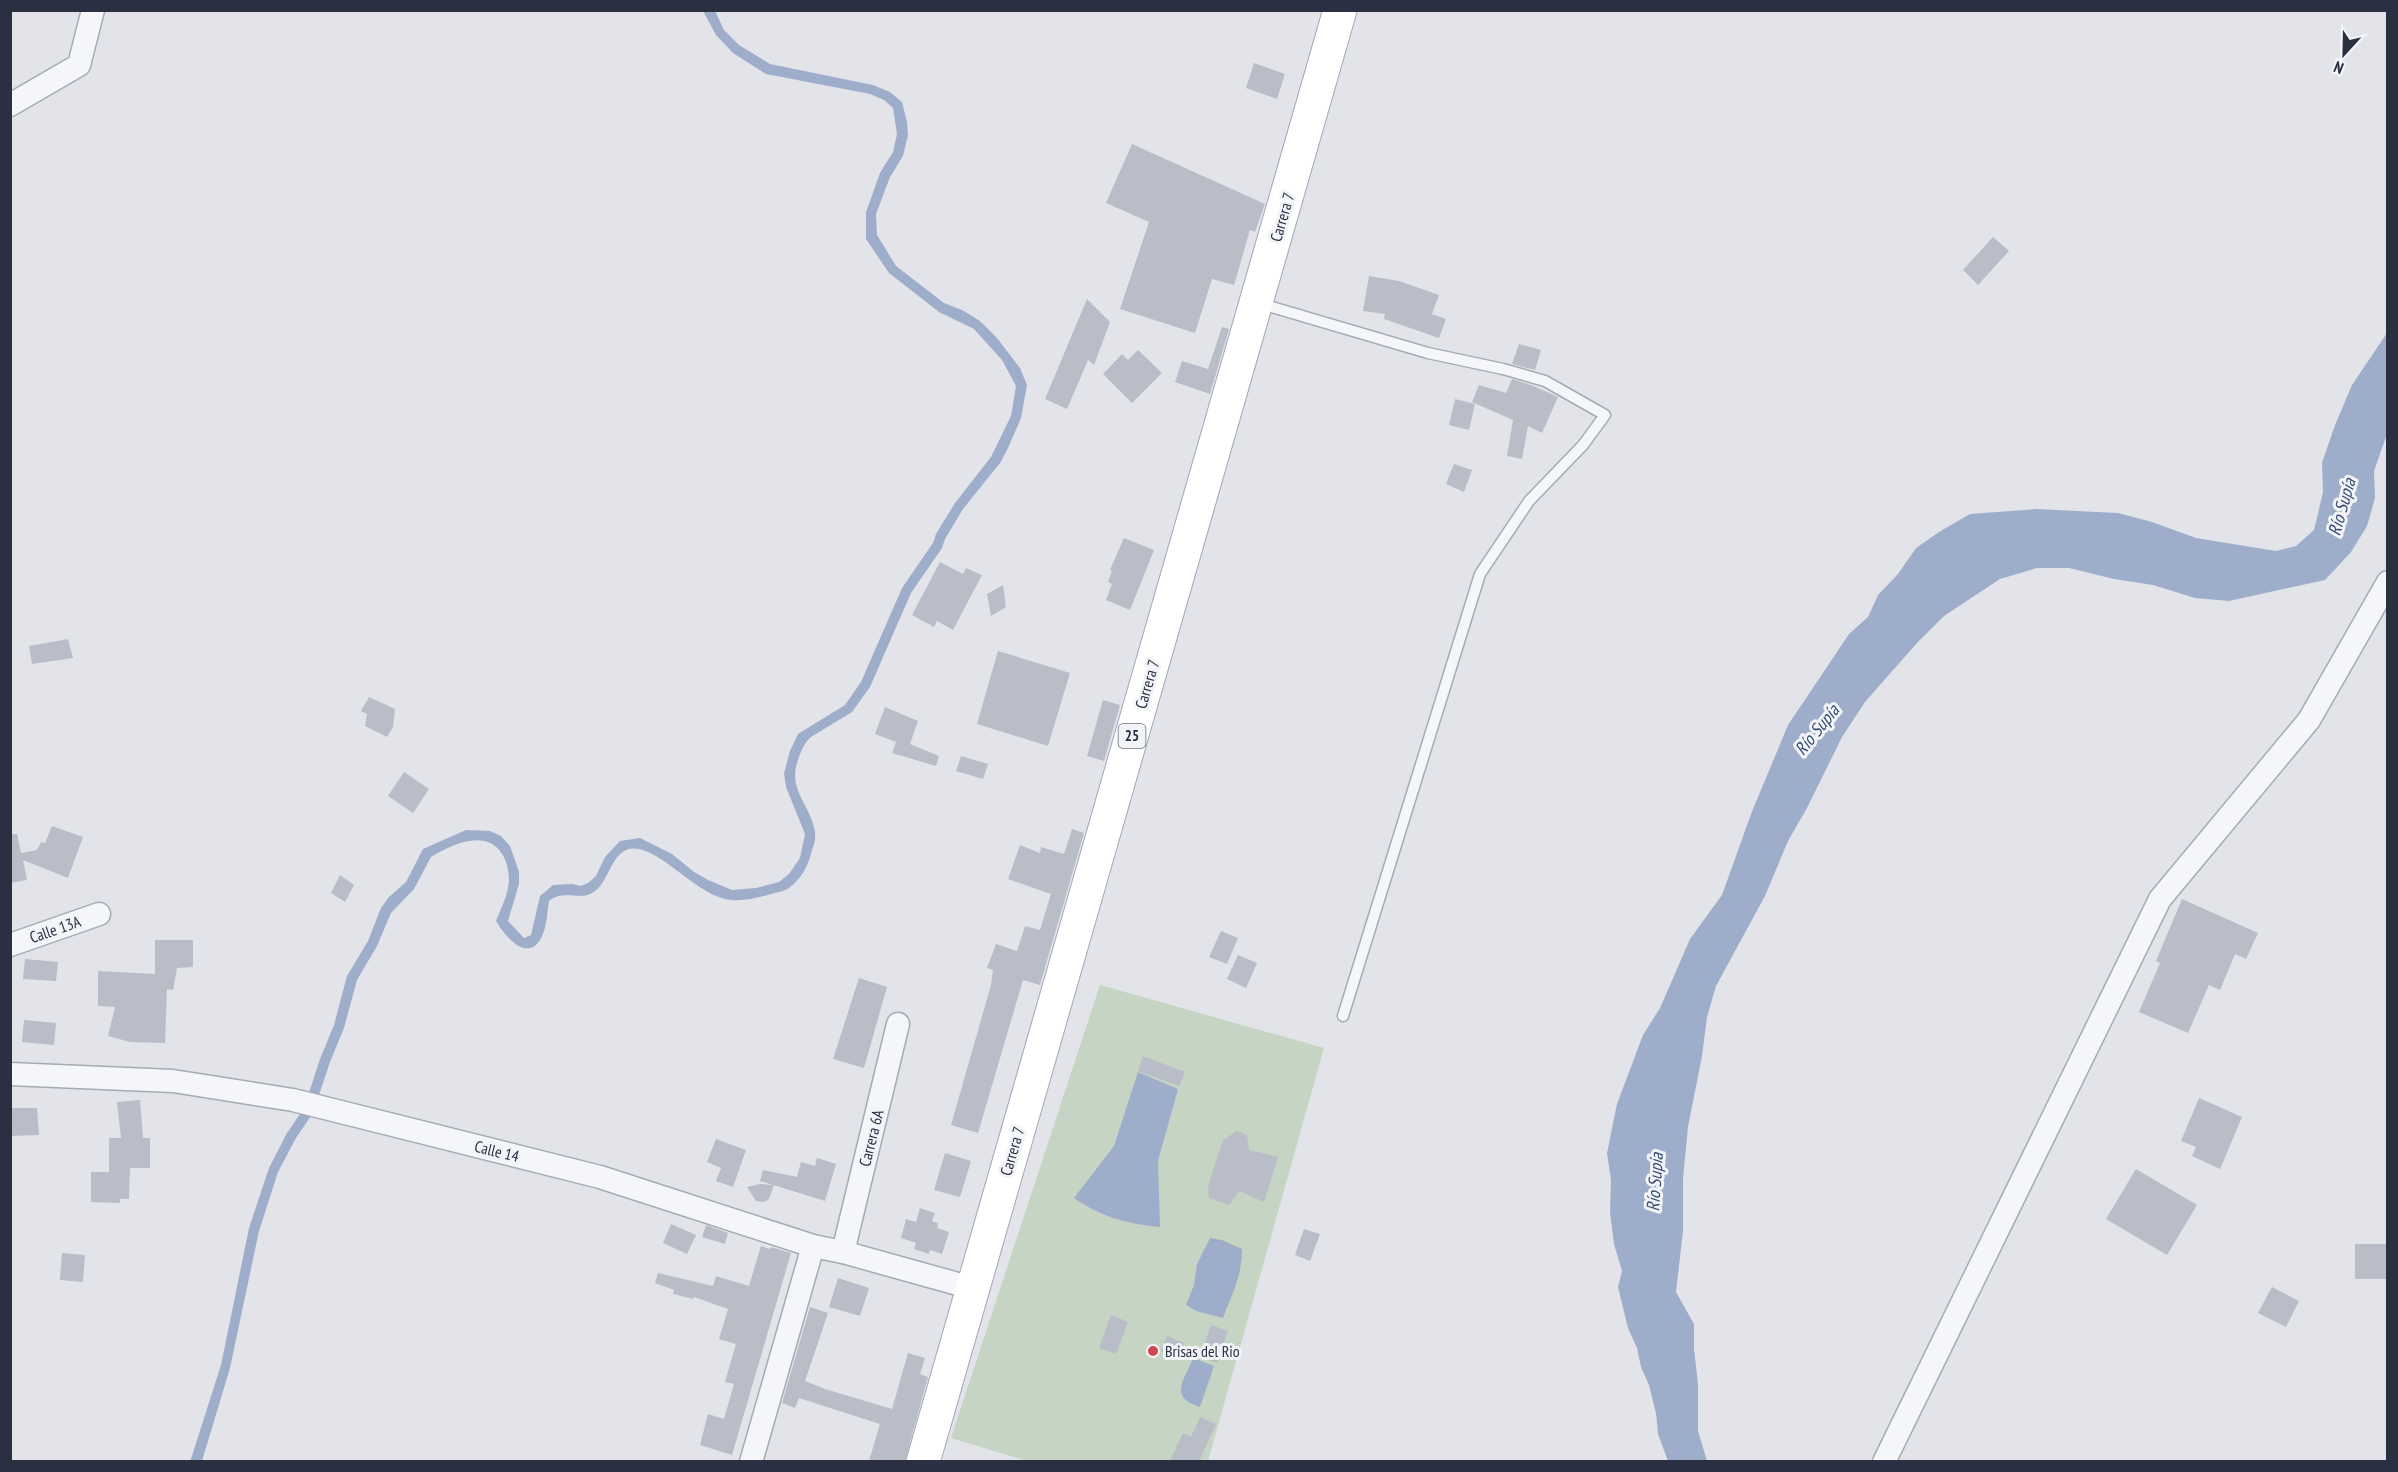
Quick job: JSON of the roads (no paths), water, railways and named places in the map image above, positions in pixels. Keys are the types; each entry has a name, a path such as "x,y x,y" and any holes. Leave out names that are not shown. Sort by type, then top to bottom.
{"main road":[{"name":"Carrera 7","path":"923,1461 1340,10"}],"street":[{"path":"10,105 79,65 93,10"},
{"path":"1884,1461 2160,899 2309,720 2388,582"},
{"name":"Calle 13A","path":"10,945 99,914"},
{"name":"Carrera 6A","path":"843,1252 898,1024"},
{"name":"Calle 14","path":"10,1074 173,1081 330,1108 600,1177 813,1246 843,1252 972,1288"},
{"path":"751,1461 813,1246"}],"lane":[{"path":"1257,302 1428,353 1503,369 1545,381 1605,415 1583,445 1529,501 1480,574 1343,1016"}],"water":[{"path":"703,11 715,11 724,30 739,45 770,64 873,85 890,92 902,102 908,135 903,156 890,177 876,214 877,235 896,266 944,303 980,321 997,338 1020,368 1027,385 1021,418 1000,463 963,509 942,548 911,593 870,687 852,712 811,737 803,747 795,771 795,780 813,822 815,838 805,869 789,888 746,900 719,897 652,854 640,849 629,849 618,857 598,889 592,893 581,896 560,896 549,901 542,936 534,946 528,948 510,939 496,921 509,881 505,860 495,846 478,840 468,841 431,857 414,889 391,913 377,946 357,980 344,1028 313,1113 296,1138 278,1172 259,1231 230,1368 202,1461 190,1462 221,1365 249,1228 269,1168 287,1133 304,1108 334,1025 347,976 368,941 381,908 389,897 406,882 423,849 466,830 490,831 501,836 510,846 519,872 519,884 508,921 524,938 531,935 540,896 553,885 581,886 588,883 596,876 605,857 620,841 640,838 672,854 708,880 732,890 756,888 779,882 789,874 800,858 805,834 786,787 784,773 798,734 845,705 861,682 902,588 933,543 955,503 991,457 1011,416 1016,386 1002,360 974,329 939,312 889,273 866,239 866,212 880,173 893,152 897,134 893,108 884,100 870,94 766,74 733,53 716,35"},
{"name":"Río Supía","path":"2387,333 2387,434 2374,471 2375,498 2367,526 2351,552 2325,580 2229,601 2195,598 2153,585 2114,579 2069,568 2037,568 2000,579 1944,616 1917,643 1865,702 1842,737 1788,841 1765,896 1716,986 1707,1017 1688,1127 1683,1178 1683,1231 1676,1292 1694,1324 1698,1431 1707,1461 1668,1461 1658,1434 1656,1413 1649,1385 1628,1328 1618,1287 1622,1271 1614,1244 1610,1212 1611,1180 1607,1153 1617,1104 1643,1035 1660,1008 1690,939 1722,895 1751,814 1788,725 1849,634 1868,617 1878,595 1898,574 1916,548 1970,514 2036,509 2118,513 2152,522 2196,538 2276,551 2296,546 2314,530 2323,492 2322,463 2352,385"},
{"path":"1138,1072 1178,1089 1158,1161 1160,1227 1115,1218 1094,1210 1074,1198 1114,1146"},
{"path":"1210,1238 1222,1240 1242,1249 1238,1277 1223,1318 1196,1311 1186,1305 1194,1285 1197,1264"},
{"path":"1193,1358 1214,1366 1200,1407 1190,1403 1181,1393 1183,1381"}],"place":[{"name":"Brisas del Rio","path":"1153,1351"}]}
